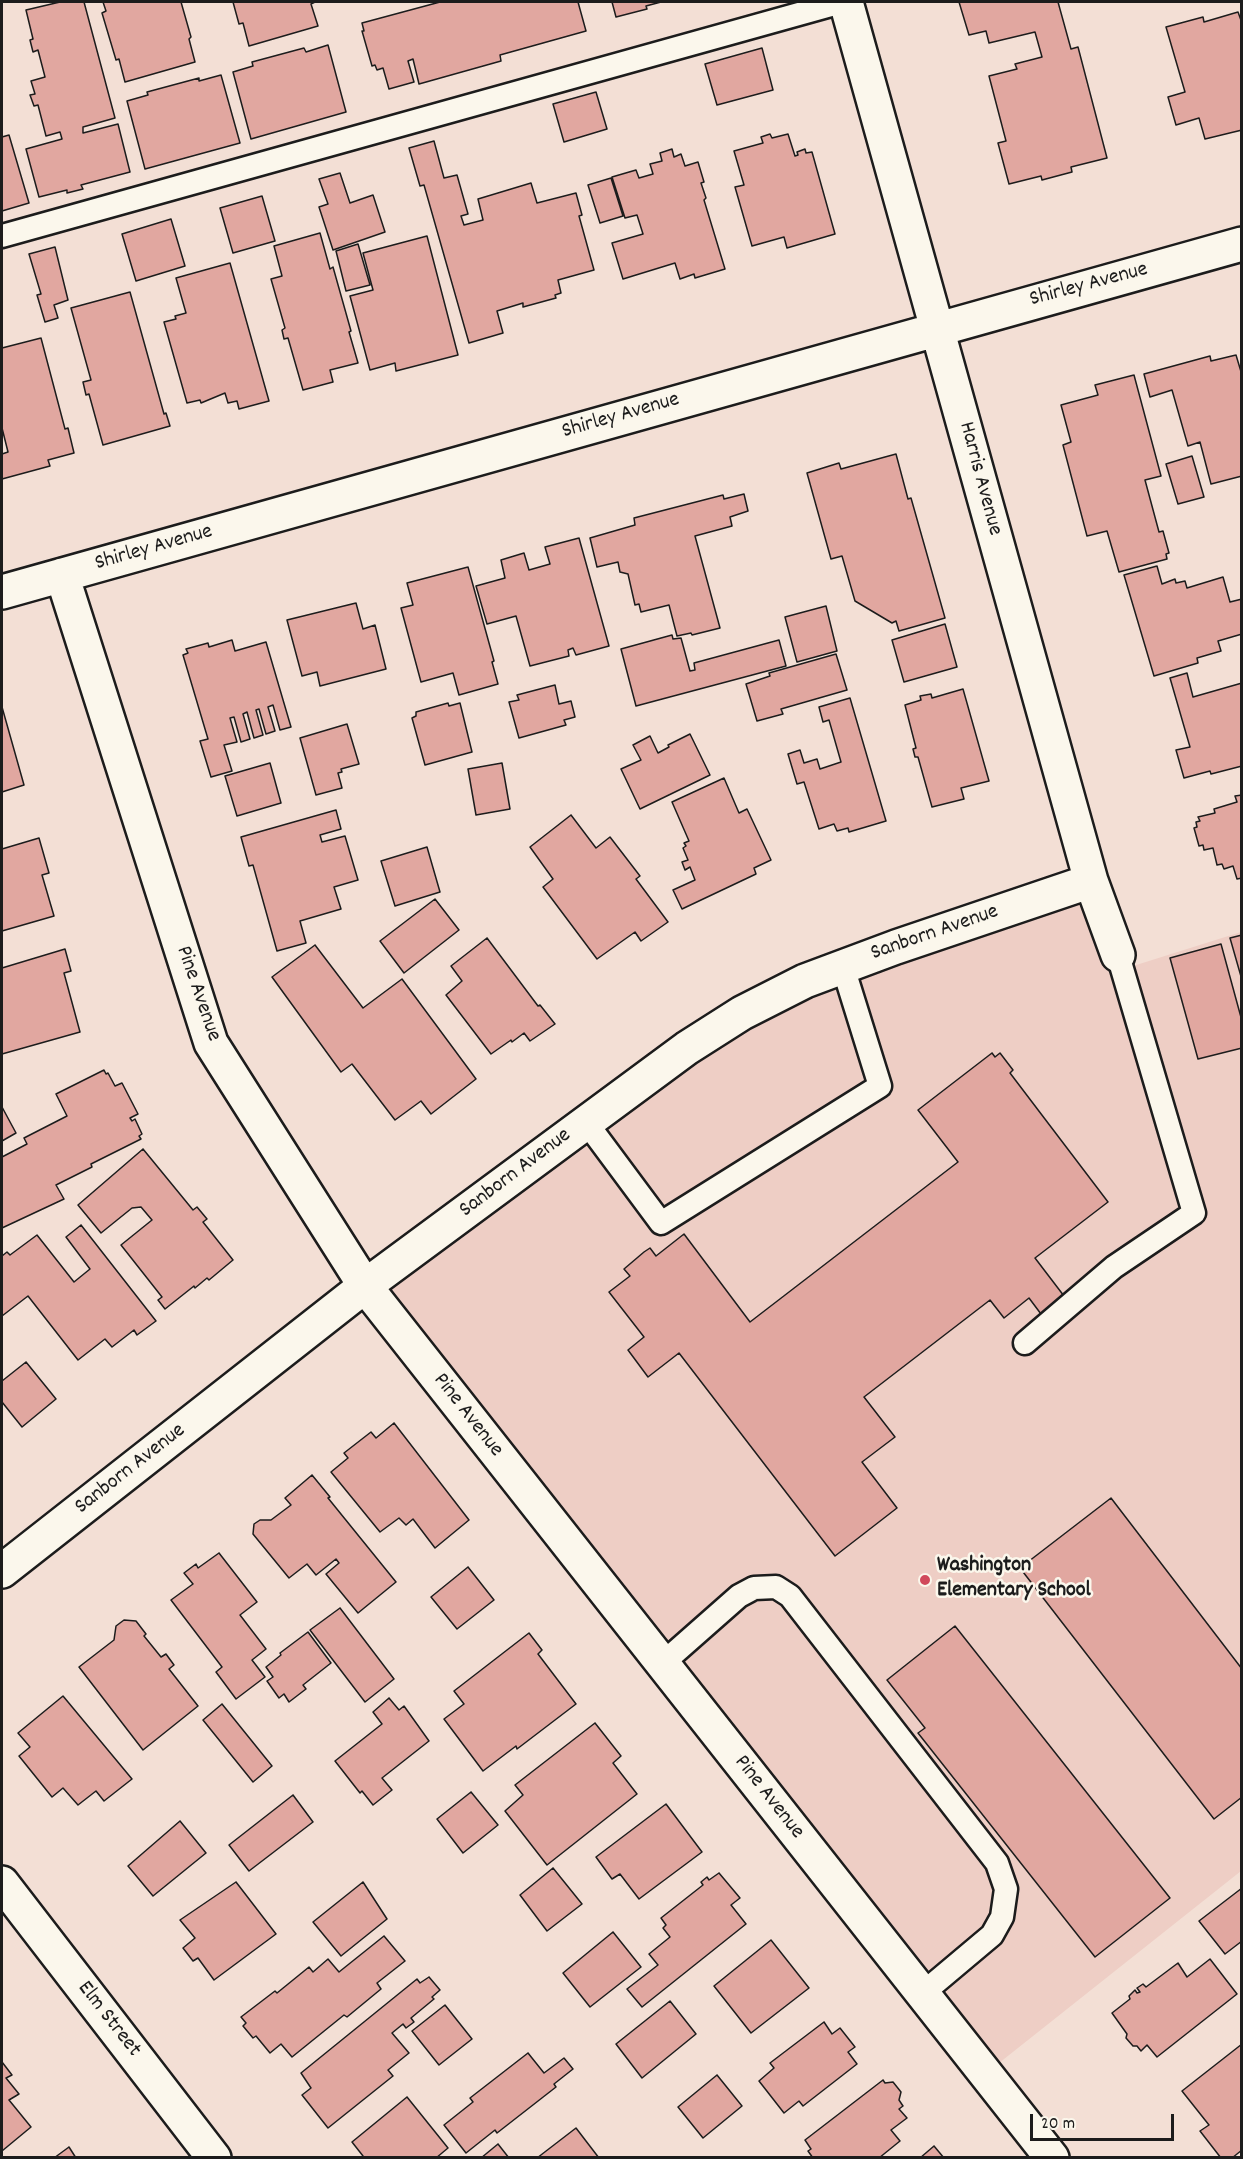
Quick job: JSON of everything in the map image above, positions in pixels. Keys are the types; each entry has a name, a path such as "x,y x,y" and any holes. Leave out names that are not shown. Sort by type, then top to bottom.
{"street":[{"name":"Harris Avenue","path":"844,2 938,328 1091,881 1118,955"},
{"name":"Shirley Avenue","path":"2,592 1242,244"},
{"name":"Pine Avenue","path":"62,575 211,1043 365,1286 1052,2157"},
{"name":"Sanborn Avenue","path":"2,1571 365,1286 687,1048 742,1013 805,981 896,946 1091,881"},
{"name":"Elm Street","path":"2,1882 214,2157"}],"lane":[{"path":"2,236 844,2"},
{"path":"1025,1342 1114,1267 1194,1213 1118,955"},
{"path":"586,1122 661,1223 880,1086 843,968"},
{"path":"663,1663 739,1596 754,1588 776,1587 790,1596 997,1863 1006,1889 1002,1917 992,1935 923,1993"}],"shaded area":[{"name":"Washington Elementary School","path":"1088,889 1114,972 1241,932 1241,1871 994,2067 378,1288 760,1012"}],"building":[{"path":"60,2 84,2 115,118 83,127 83,133 118,124 130,172 81,185 83,189 67,193 67,190 39,197 26,149 62,139 60,132 46,136 38,105 34,106 30,95 35,94 31,81 45,77 38,50 33,52 30,40 33,39 26,10"},
{"path":"103,2 181,2 195,62 125,82 102,13 106,11"},
{"path":"233,2 315,2 311,4 318,26 249,46 243,23 239,24"},
{"path":"440,2 578,2 586,31 500,55 501,61 419,84 413,59 408,61 414,82 389,89 383,68 377,70 375,65 372,66 362,31 364,31 362,23"},
{"path":"612,2 661,2 646,6 647,9 616,17"},
{"path":"959,2 1058,2 1071,49 1078,47 1107,158 1071,167 1072,172 1042,180 1041,176 1009,184 998,143 1006,141 989,76 1017,69 1015,64 1042,57 1035,32 989,43 986,31 969,35"},
{"path":"1238,12 1242,23 1242,130 1205,139 1199,118 1176,125 1168,97 1185,92 1166,27 1203,17 1204,22"},
{"path":"328,45 346,112 251,139 233,72 253,66 252,62 304,48 306,52"},
{"path":"762,48 773,90 717,105 705,64"},
{"path":"221,75 240,143 145,169 127,101 148,95 147,92 199,78 199,81"},
{"path":"596,92 607,129 564,142 553,104"},
{"path":"770,134 772,138 788,134 795,156 798,155 797,152 805,149 806,153 812,152 835,234 787,248 784,237 752,246 735,187 744,185 734,151 763,143 761,137"},
{"path":"9,135 29,203 2,211 2,137"},
{"path":"434,141 444,178 457,175 468,214 461,216 464,225 483,220 478,199 531,183 537,203 576,193 582,215 579,216 594,270 558,280 561,293 555,295 556,298 523,307 523,303 497,311 503,333 469,343 424,185 420,186 409,148"},
{"path":"672,149 674,157 681,154 685,166 698,162 704,182 701,183 706,198 704,200 725,269 695,278 694,274 680,279 675,263 623,279 612,243 643,234 637,215 625,218 612,177 636,170 639,178 653,174 650,164 662,161 660,153"},
{"path":"340,173 350,203 373,195 385,232 333,250 319,207 328,204 319,179"},
{"path":"611,178 623,216 600,223 588,185"},
{"path":"262,196 275,241 233,253 220,208"},
{"path":"171,219 185,266 136,281 122,234"},
{"path":"320,233 330,269 333,267 358,363 330,370 333,382 303,390 288,338 284,339 282,330 285,328 271,279 282,276 274,246"},
{"path":"427,236 458,355 396,371 395,363 370,370 350,296 373,290 363,253"},
{"path":"358,244 370,285 346,291 336,251"},
{"path":"55,247 68,300 54,305 58,318 45,322 37,295 41,294 29,254"},
{"path":"230,263 269,401 239,409 237,401 228,403 225,393 201,403 200,400 187,403 164,322 186,313 176,278"},
{"path":"130,292 164,414 166,413 170,426 103,445 89,394 86,395 83,382 91,380 71,308"},
{"path":"41,338 65,429 68,428 74,453 48,460 50,466 2,479 2,454 8,452 2,428 2,348"},
{"path":"1236,355 1242,375 1242,476 1211,484 1200,442 1188,446 1172,390 1150,397 1144,374 1210,356 1211,361"},
{"path":"1134,375 1161,476 1145,480 1159,532 1163,531 1169,553 1166,554 1167,559 1119,572 1107,531 1087,536 1063,445 1071,442 1061,405 1098,395 1095,385"},
{"path":"896,454 945,618 899,631 896,621 892,623 855,601 842,556 831,559 807,473 839,463 841,469"},
{"path":"1192,456 1204,497 1178,504 1166,464"},
{"path":"744,494 748,511 730,517 732,526 695,536 720,628 677,636 669,605 641,612 639,604 635,605 628,574 620,572 618,562 597,567 590,538 635,525 634,518 723,495 724,499"},
{"path":"579,538 609,646 576,655 573,648 568,650 569,656 530,666 516,616 487,624 476,586 505,578 501,560 524,553 529,570 550,564 545,547"},
{"path":"1157,566 1162,584 1175,579 1176,583 1185,581 1187,588 1223,577 1230,602 1242,599 1242,634 1218,641 1221,651 1197,658 1198,663 1154,676 1124,575"},
{"path":"468,567 494,661 492,662 498,684 459,695 453,673 421,682 401,608 413,605 407,583"},
{"path":"356,603 363,629 375,625 386,669 320,686 317,672 302,676 287,620"},
{"path":"826,606 837,651 797,662 785,617"},
{"path":"945,624 957,667 904,682 892,640"},
{"path":"672,635 673,639 681,638 690,671 695,670 694,663 779,640 786,666 636,706 621,649"},
{"path":"232,640 235,651 266,642 291,727 280,730 273,705 268,707 275,731 266,734 259,709 256,710 263,735 254,738 247,712 243,714 250,739 241,742 234,717 230,718 237,742 224,745 232,771 211,777 200,741 208,739 183,655 188,653 186,649 208,643 209,647"},
{"path":"836,654 847,690 781,709 783,714 757,721 746,684 770,676 769,673"},
{"path":"1187,673 1193,697 1242,683 1242,766 1184,778 1176,750 1190,747 1170,678"},
{"path":"555,685 559,704 571,701 575,717 564,720 566,725 519,738 509,702 519,700 517,695"},
{"path":"963,689 989,781 961,788 964,799 932,807 918,757 915,757 913,749 916,748 905,705 921,700 920,696 931,694 932,698"},
{"path":"850,698 886,821 849,832 848,828 837,831 834,824 819,829 804,782 797,784 788,754 800,750 804,763 817,759 820,769 841,762 829,720 823,722 819,707"},
{"path":"448,703 449,706 460,703 472,752 425,765 412,718 416,716 416,712"},
{"path":"2,707 24,785 2,792"},
{"path":"347,724 359,764 341,769 342,772 338,773 342,788 316,795 300,738"},
{"path":"690,734 710,775 640,809 621,769 641,760 633,745 650,736 658,753"},
{"path":"270,763 281,803 237,816 225,776"},
{"path":"502,763 510,809 476,815 468,769"},
{"path":"724,778 739,813 747,809 771,860 754,868 756,874 682,909 673,890 695,880 690,867 685,870 682,862 688,860 683,848 686,846 684,843 689,841 672,802"},
{"path":"1242,795 1242,878 1237,879 1233,866 1224,869 1222,864 1217,865 1213,848 1204,850 1203,845 1199,846 1194,828 1197,827 1196,822 1200,821 1198,817 1215,813 1214,809 1237,802 1235,796"},
{"path":"336,810 341,829 320,835 322,842 345,836 358,880 334,887 341,909 300,921 306,943 277,951 253,865 249,866 241,837"},
{"path":"571,815 596,848 610,837 640,876 636,879 668,922 641,941 635,932 597,959 543,887 553,879 530,847"},
{"path":"39,838 49,873 42,875 54,916 2,931 2,849"},
{"path":"427,847 440,892 395,906 381,861"},
{"path":"435,899 459,930 404,973 380,941"},
{"path":"1242,935 1242,980 1230,938"},
{"path":"487,938 538,1006 540,1005 555,1024 530,1041 524,1033 491,1054 446,995 462,981 451,966"},
{"path":"1221,944 1242,1021 1242,1048 1198,1059 1170,958"},
{"path":"315,945 363,1008 402,979 476,1079 431,1114 421,1101 395,1120 352,1064 341,1072 272,977"},
{"path":"65,949 71,971 64,973 80,1032 2,1054 2,968"},
{"path":"992,1053 995,1057 1000,1053 1013,1070 1010,1073 1108,1202 1035,1258 1064,1296 1041,1314 1029,1298 1004,1318 990,1300 864,1397 895,1437 862,1462 897,1508 835,1556 679,1353 648,1377 628,1350 644,1337 609,1292 630,1276 624,1269 644,1252 650,1248 656,1256 684,1234 750,1322 958,1162 918,1110"},
{"path":"104,1070 115,1086 122,1083 138,1114 130,1118 132,1121 135,1119 142,1134 139,1136 141,1139 91,1164 92,1167 56,1185 64,1199 2,1228 2,1157 27,1144 24,1138 67,1116 56,1094"},
{"path":"2,1107 16,1133 2,1141"},
{"path":"143,1149 193,1210 197,1207 207,1219 203,1222 233,1260 209,1280 207,1278 195,1288 194,1286 165,1309 158,1300 162,1297 121,1245 152,1220 141,1207 132,1208 101,1233 78,1205"},
{"path":"81,1225 156,1321 137,1335 134,1330 112,1347 105,1339 78,1360 28,1296 2,1316 2,1256 7,1252 10,1255 37,1235 74,1282 90,1269 66,1237"},
{"path":"26,1362 56,1399 22,1427 2,1402 2,1381"},
{"path":"394,1423 469,1520 435,1548 413,1519 406,1525 399,1518 380,1532 331,1472 348,1458 344,1453 371,1432 376,1438"},
{"path":"312,1475 396,1582 358,1613 326,1574 339,1563 336,1559 316,1575 307,1564 289,1578 253,1534 254,1524 260,1520 271,1520 291,1505 285,1498"},
{"path":"1111,1498 1242,1669 1242,1797 1214,1819 1020,1568"},
{"path":"219,1553 257,1602 240,1615 266,1649 252,1660 265,1677 236,1699 216,1672 222,1667 171,1600 193,1584 184,1573 196,1564 198,1568"},
{"path":"468,1567 494,1600 457,1629 431,1597"},
{"path":"340,1608 394,1679 365,1702 310,1630"},
{"path":"124,1620 136,1621 146,1634 144,1636 161,1657 166,1654 174,1665 169,1669 198,1706 143,1750 79,1667 114,1640 116,1626"},
{"path":"955,1626 1170,1898 1095,1957 918,1733 925,1728 887,1680"},
{"path":"308,1632 331,1663 303,1685 306,1689 289,1702 284,1694 279,1698 267,1681 273,1677 266,1667"},
{"path":"529,1633 542,1650 538,1654 576,1704 517,1749 516,1746 483,1771 444,1719 464,1704 454,1691"},
{"path":"63,1696 132,1779 104,1801 96,1791 78,1805 63,1788 52,1797 19,1756 30,1747 18,1733"},
{"path":"389,1698 399,1710 404,1706 429,1741 382,1778 392,1790 373,1805 362,1791 360,1793 335,1761 382,1724 373,1712"},
{"path":"222,1704 272,1766 253,1782 203,1720"},
{"path":"595,1723 621,1756 613,1763 637,1794 547,1865 505,1811 523,1795 515,1785"},
{"path":"471,1792 498,1825 463,1853 437,1819"},
{"path":"293,1795 313,1822 249,1871 229,1845"},
{"path":"666,1804 702,1852 639,1899 620,1874 612,1879 596,1857"},
{"path":"180,1821 206,1853 153,1896 128,1866"},
{"path":"553,1868 582,1904 547,1931 520,1895"},
{"path":"719,1873 740,1898 731,1905 746,1924 642,2007 627,1989 658,1965 649,1954 670,1937 663,1928 666,1925 661,1918 703,1885 701,1882 707,1877 709,1880"},
{"path":"236,1882 276,1934 214,1980 198,1958 193,1961 183,1948 195,1938 180,1920"},
{"path":"363,1882 387,1919 341,1956 313,1922"},
{"path":"1242,1888 1242,1941 1225,1954 1199,1921"},
{"path":"613,1932 641,1967 590,2007 563,1973"},
{"path":"384,1936 405,1961 377,1983 381,1989 347,2017 344,2015 292,2057 281,2044 270,2053 256,2036 253,2038 243,2026 246,2023 241,2017 275,1991 277,1993 309,1967 313,1972 328,1959 339,1972"},
{"path":"771,1940 809,1988 751,2033 714,1986"},
{"path":"1210,1959 1237,1994 1157,2057 1147,2045 1141,2051 1137,2046 1133,2046 1112,2013 1130,1999 1129,1996 1135,1990 1137,1993 1140,1992 1137,1988 1143,1984 1146,1987 1178,1963 1187,1977"},
{"path":"429,1977 440,1990 432,1997 434,1999 411,2018 414,2022 406,2028 403,2024 392,2033 409,2053 388,2070 393,2076 328,2128 302,2095 311,2088 301,2073 417,1979 420,1983"},
{"path":"670,2001 696,2034 642,2078 616,2044"},
{"path":"445,2005 472,2039 439,2065 412,2031"},
{"path":"824,2022 832,2034 840,2028 855,2047 848,2052 857,2064 803,2106 799,2101 784,2113 759,2081 774,2068 770,2063"},
{"path":"1242,2044 1242,2150 1232,2158 1221,2158 1200,2131 1209,2125 1182,2091"},
{"path":"528,2053 544,2073 564,2058 573,2069 554,2084 556,2087 497,2133 495,2130 466,2153 444,2125 473,2102 470,2098"},
{"path":"2,2062 12,2075 6,2078 19,2094 9,2100 31,2127 2,2151"},
{"path":"717,2075 742,2106 703,2138 678,2107"},
{"path":"883,2080 885,2083 893,2082 901,2092 899,2100 903,2106 899,2109 907,2118 891,2130 900,2141 879,2158 813,2158 808,2151 811,2149 805,2140"},
{"path":"407,2097 448,2148 436,2158 362,2158 363,2156 352,2142"},
{"path":"576,2128 599,2158 537,2158"},
{"path":"498,2144 509,2158 481,2158"},
{"path":"934,2146 944,2158 920,2158"},
{"path":"69,2147 76,2158 54,2158"}],"place":[{"name":"Washington Elementary School","path":"925,1580"}]}
